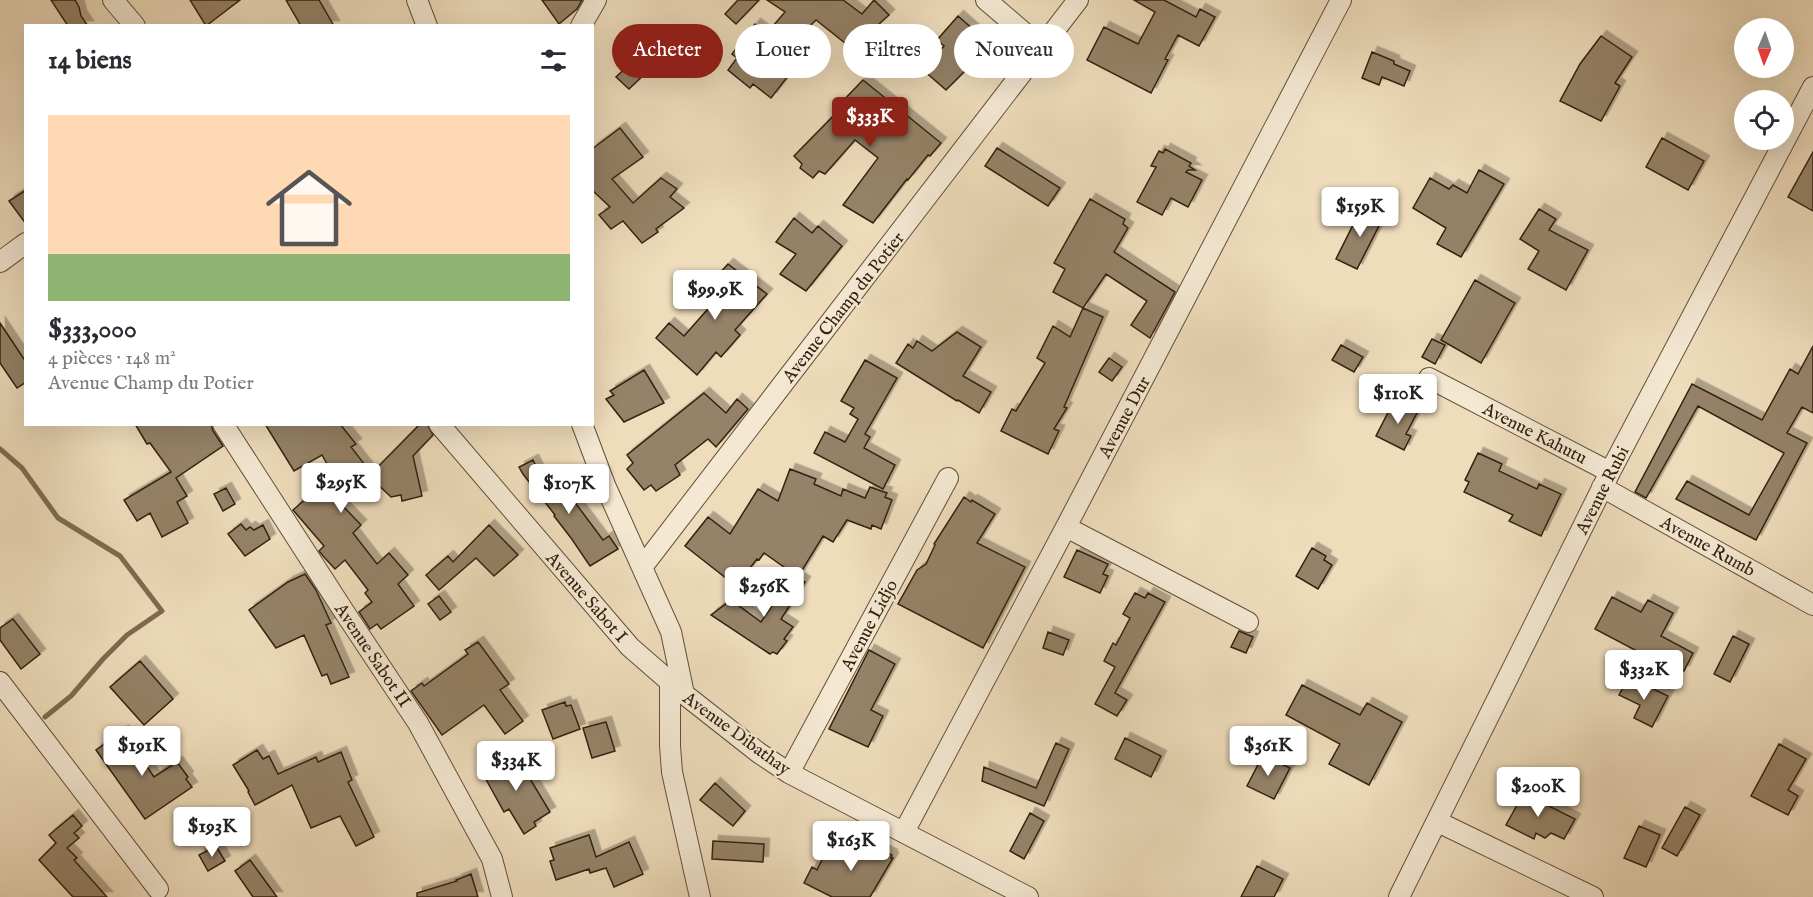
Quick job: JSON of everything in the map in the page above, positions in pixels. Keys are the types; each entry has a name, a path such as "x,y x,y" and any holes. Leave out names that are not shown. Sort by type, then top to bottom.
{"street":[{"path":"113,0 133,24"},
{"path":"417,0 426,24"},
{"path":"582,24 596,0"},
{"path":"986,0 1014,24"},
{"name":"Avenue Champ du Potier","path":"1060,24 1078,0"},
{"name":"Avenue Dur","path":"904,832 1341,0"},
{"name":"Avenue Champ du Potier","path":"643,566 1019,78"},
{"name":"Avenue Rubi","path":"1400,897 1606,479 1813,87"},
{"path":"0,262 24,244"},
{"name":"Avenue Kahutu","path":"1429,378 1606,479"},
{"name":"Avenue Sabot II","path":"224,426 418,723 492,859 502,897"},
{"name":"Avenue Sabot I","path":"441,426 630,647 677,688"},
{"path":"583,426 605,485 671,632 677,688 670,746 672,772 700,897"},
{"name":"Avenue Lidjo","path":"789,772 948,478"},
{"name":"Avenue Rumb","path":"1606,479 1813,605"},
{"path":"1066,527 1248,622"},
{"path":"0,682 158,889"},
{"name":"Avenue Dibathay","path":"677,688 759,753 789,772 1028,897"},
{"path":"1438,822 1593,897"}],"building":[{"path":"51,0 75,0 87,24 67,24"},
{"path":"190,0 240,0 209,24 205,24"},
{"path":"286,0 319,0 333,24 300,24"},
{"path":"542,0 582,0 577,9 559,24"},
{"path":"738,0 759,0 736,24 725,14"},
{"path":"767,0 843,0 862,14 874,0 889,15 879,24 843,24 843,41 831,32 831,24 821,24 816,20 812,24 775,24 785,12"},
{"path":"1134,0 1164,0 1196,17 1200,9 1215,17 1199,46 1178,35 1151,93 1087,60 1104,27 1138,44 1155,12"},
{"path":"958,16 967,24 954,24 954,78 958,78 946,90 932,78 942,78 942,48 944,46 942,34"},
{"path":"1601,36 1632,57 1615,83 1620,86 1601,121 1560,101 1580,64"},
{"path":"1372,52 1410,71 1404,86 1382,77 1379,85 1362,78"},
{"path":"735,61 735,76 728,70"},
{"path":"617,78 640,78 629,89"},
{"path":"738,78 787,78 771,98 753,84 750,88"},
{"path":"863,80 941,143 907,179 873,223 843,205 878,158 855,140 825,174 819,171 813,178 800,168 802,164 794,156 840,109 837,107"},
{"path":"620,128 643,157 612,179 633,203 661,178 677,189 670,197 684,208 642,243 623,221 611,229 599,215 610,207 594,192 594,148"},
{"path":"1662,138 1704,161 1688,190 1646,167"},
{"path":"997,148 1060,188 1048,206 985,166"},
{"path":"1165,149 1191,163 1189,166 1195,170 1186,172 1202,180 1188,207 1171,198 1162,215 1137,202 1156,167 1151,166 1159,151 1163,153"},
{"path":"1813,152 1813,211 1788,197"},
{"path":"1479,170 1504,184 1461,257 1437,244 1446,228 1413,208 1430,178 1449,189 1453,185 1467,193"},
{"path":"24,191 24,221 9,201"},
{"path":"1090,199 1125,219 1123,224 1128,228 1114,252 1175,292 1150,338 1131,325 1147,301 1106,274 1083,308 1053,292 1065,269 1054,263"},
{"path":"1362,207 1383,218 1357,269 1336,259"},
{"path":"1539,209 1556,219 1549,230 1588,250 1566,290 1528,269 1539,251 1520,239"},
{"path":"794,218 812,233 818,226 842,246 806,291 780,274 796,254 776,242"},
{"path":"728,264 767,294 735,330 740,335 721,357 716,352 697,375 656,338 669,323 684,336 714,302 702,293"},
{"path":"1475,280 1515,303 1481,363 1441,340"},
{"path":"1083,308 1103,317 1064,407 1067,408 1054,429 1059,431 1048,454 1001,431 1012,409 1016,411 1045,363 1037,358 1053,326 1070,337"},
{"path":"0,323 24,359 24,383 17,388 0,363"},
{"path":"957,332 981,347 963,376 991,392 979,413 896,363 908,344 913,348 917,341 932,351"},
{"path":"1432,339 1445,345 1435,364 1422,357"},
{"path":"1341,345 1363,357 1354,372 1332,360"},
{"path":"1813,346 1813,413 1802,407 1787,433 1807,443 1756,540 1676,499 1687,481 1749,515 1784,453 1698,406 1646,498 1635,492 1692,384 1762,420 1790,369 1798,374"},
{"path":"1109,358 1122,367 1112,381 1099,372"},
{"path":"865,360 897,378 865,434 870,437 864,448 895,465 883,489 814,453 825,432 845,442 858,419 850,414 854,408 841,401"},
{"path":"644,370 664,403 624,422 606,399 614,395 610,391"},
{"path":"704,393 726,413 737,399 748,409 716,447 708,439 675,465 680,475 656,491 651,485 644,490 627,469 633,463 627,455"},
{"path":"1395,399 1418,411 1406,434 1411,436 1404,450 1376,436"},
{"path":"136,426 212,426 223,446 176,478 187,496 177,502 188,523 162,537 150,513 137,521 124,500 171,472 150,443 147,444"},
{"path":"266,426 342,426 356,444 351,447 369,470 341,492 345,496 339,502 361,525 353,533 377,564 389,553 408,575 398,584 414,606 381,629 377,624 370,629 359,612 372,602 365,593 368,590 345,560 335,569 319,551 324,546 293,510 310,495 303,484 327,464 322,455 294,471"},
{"path":"418,426 428,426 433,435 413,456 422,496 402,501 401,495 391,497 369,476"},
{"path":"1478,453 1502,464 1499,471 1537,489 1539,484 1561,494 1541,536 1509,521 1513,515 1464,492 1469,482 1465,480"},
{"path":"533,460 543,480 553,473 603,540 609,536 618,549 590,566 519,467"},
{"path":"790,469 816,479 814,484 841,496 843,489 865,498 870,487 887,493 885,497 892,500 881,529 872,525 871,529 847,520 833,542 823,536 798,577 764,553 736,586 685,546 708,517 730,534 758,489 778,501"},
{"path":"226,488 235,504 223,511 214,494"},
{"path":"964,497 995,514 977,543 1025,567 983,648 898,604 917,570 926,564 934,544"},
{"path":"241,524 246,530 250,527 254,530 263,525 270,539 245,556 228,534"},
{"path":"489,525 518,555 494,576 476,558 439,590 426,575 448,556 453,562"},
{"path":"1312,548 1326,556 1324,560 1332,565 1318,589 1296,576"},
{"path":"1077,550 1108,564 1103,574 1108,576 1100,593 1064,577"},
{"path":"788,572 805,582 781,619 793,627 784,639 787,641 777,654 773,652 770,654 711,615 731,600 761,622 778,597 774,594"},
{"path":"305,574 316,590 331,623 326,625 349,677 331,684 327,674 322,676 304,635 276,648 249,610 288,582"},
{"path":"1135,593 1145,598 1148,593 1165,602 1115,693 1127,700 1117,716 1095,704 1115,667 1104,661 1113,643 1116,645 1130,618 1123,614"},
{"path":"439,596 451,612 440,620 428,604"},
{"path":"1612,597 1641,612 1648,600 1673,613 1661,636 1693,653 1684,671 1669,663 1667,667 1595,629"},
{"path":"13,619 40,654 21,669 0,640 0,628"},
{"path":"1239,631 1253,637 1246,653 1231,647"},
{"path":"1048,632 1069,640 1063,655 1043,648"},
{"path":"1733,636 1749,644 1730,682 1714,674"},
{"path":"478,642 509,684 500,690 523,721 505,734 484,705 442,735 411,691 422,683 424,686 468,654 465,650"},
{"path":"869,650 895,664 871,710 883,716 868,747 829,729"},
{"path":"140,661 173,699 144,725 110,687"},
{"path":"1629,677 1668,696 1652,727 1634,718 1640,705 1619,695"},
{"path":"1302,685 1360,715 1367,703 1402,722 1369,785 1329,764 1340,744 1286,715"},
{"path":"565,702 566,706 571,705 580,729 553,739 542,710"},
{"path":"606,722 615,751 592,758 583,728"},
{"path":"123,731 154,777 177,762 192,787 145,819 96,750"},
{"path":"1125,738 1161,756 1151,777 1115,759"},
{"path":"1056,743 1069,749 1044,806 982,781 984,767 1036,788"},
{"path":"1779,744 1806,759 1788,790 1798,796 1788,815 1751,796"},
{"path":"257,750 263,759 269,756 278,774 316,757 318,762 341,752 352,780 348,782 374,837 356,846 340,816 311,828 292,785 255,805 233,765"},
{"path":"514,752 550,812 534,822 536,826 524,834 509,809 504,812 483,774"},
{"path":"1263,755 1290,768 1274,799 1247,786"},
{"path":"715,783 745,811 733,826 700,800"},
{"path":"1519,791 1575,819 1564,839 1551,833 1545,838 1536,833 1534,839 1506,825 1517,805 1512,803"},
{"path":"1685,807 1700,815 1677,856 1662,848"},
{"path":"1030,813 1044,821 1024,859 1010,851"},
{"path":"73,815 82,826 74,833 79,838 67,848 77,858 74,860 107,897 73,897 39,860 56,843 49,835"},
{"path":"1639,826 1660,835 1646,867 1624,858"},
{"path":"589,835 596,857 629,842 643,874 614,887 606,868 590,873 589,869 556,880 550,861 554,860 550,848"},
{"path":"857,837 892,855 891,858 893,858 870,897 832,897 804,883 812,867 817,870 827,849 846,859"},
{"path":"713,841 764,844 763,862 712,859"},
{"path":"216,846 225,861 208,871 199,855"},
{"path":"250,860 277,897 253,897 235,871"},
{"path":"1257,866 1283,879 1274,897 1241,897"},
{"path":"471,874 478,897 417,897 417,893 457,881"}],"waterway":[{"path":"0,449 22,468 58,518 120,556 162,611 127,635 71,696 45,717"}]}
